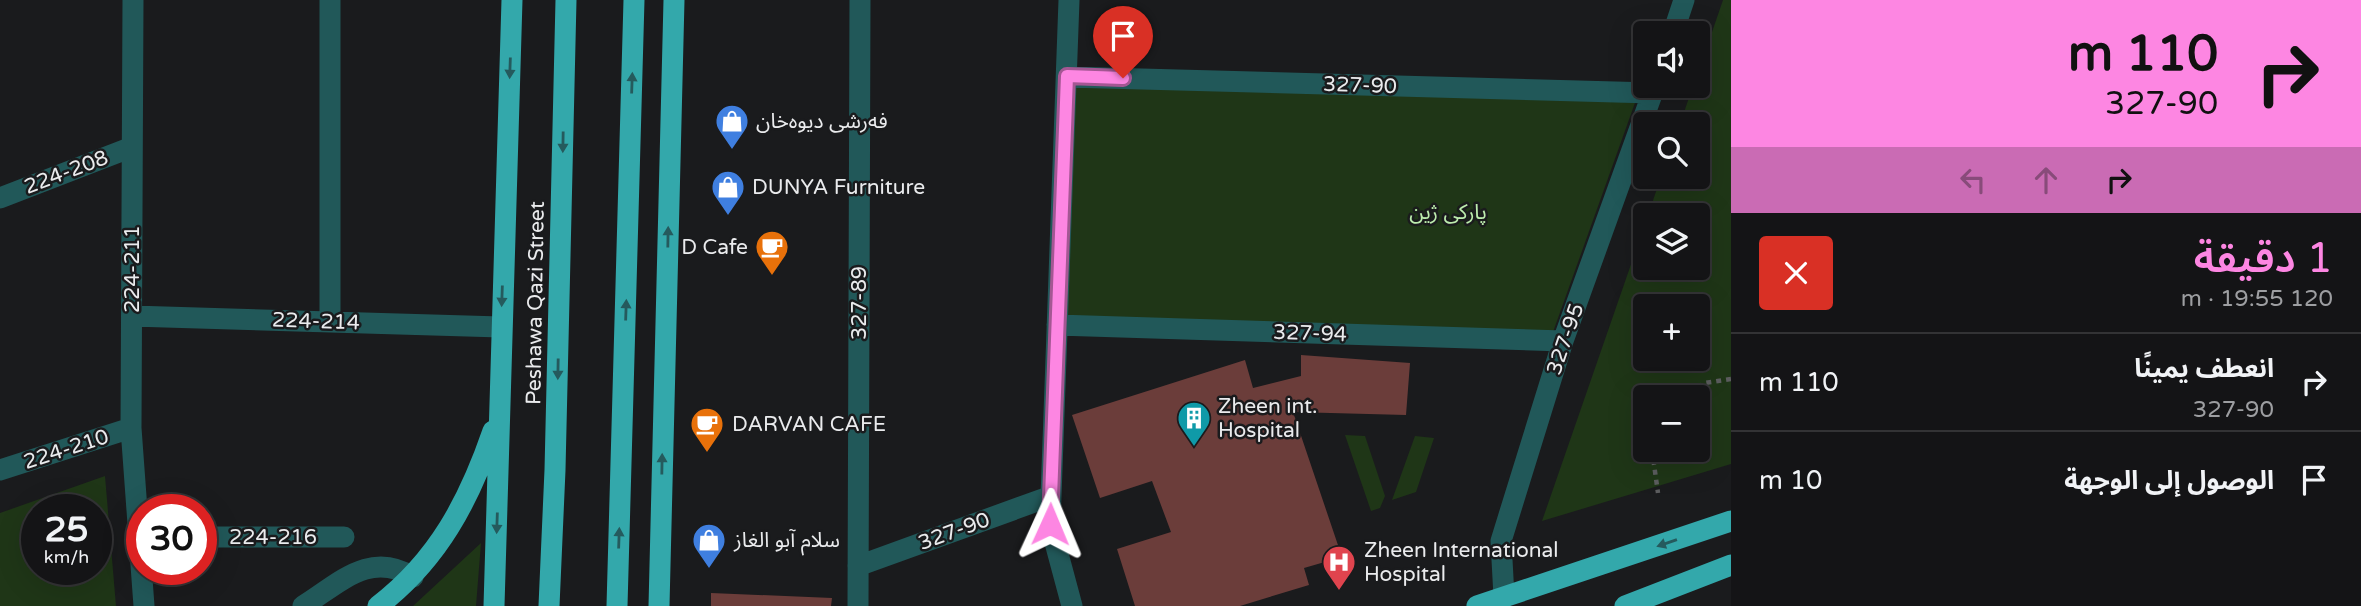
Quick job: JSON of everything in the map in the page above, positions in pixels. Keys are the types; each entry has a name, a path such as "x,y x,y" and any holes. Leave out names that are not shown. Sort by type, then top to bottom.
{"highway":[{"path":"494,606 512,0"},
{"name":"Peshawa Qazi Street","path":"549,606 555,470 566,0"},
{"path":"617,606 635,0"},
{"path":"659,606 674,0"},
{"path":"377,606 413,577 441,542 464,503 501,409"},
{"path":"1477,606 1731,521"},
{"path":"1625,606 1731,565"}],"street":[{"name":"224-211","path":"132,0 131,428 136,494"},
{"path":"330,0 330,321"},
{"name":"327-89","path":"858,606 860,0"},
{"path":"1069,0 1050,524 1072,606"},
{"path":"1677,21 1685,0"},
{"name":"327-90","path":"1067,76 1633,89"},
{"name":"327-95","path":"1504,597 1501,541 1563,341 1651,98"},
{"name":"224-208","path":"0,198 132,147"},
{"name":"224-214","path":"132,316 501,327"},
{"name":"327-94","path":"1058,325 1563,341"},
{"name":"224-210","path":"0,470 131,428"},
{"name":"327-90","path":"858,566 1051,496"},
{"name":"224-216","path":"217,537 344,537"},
{"path":"303,606 362,569 380,565 399,569 413,577"},
{"name":"224-211","path":"143,585 144,606"}],"path":[{"path":"1701,385 1731,379"},
{"path":"1654,462 1658,493"}],"green space":[{"path":"1723,0 1731,0 1731,464 1542,521 1633,259 1633,280 1710,280 1710,203 1652,203 1657,189 1710,189 1710,112 1684,112 1689,98 1710,98 1710,38"},
{"name":"پارکی ژین","path":"1074,85 1636,100 1553,332 1066,317"},
{"path":"1345,435 1365,436 1385,496 1380,508 1371,511"},
{"path":"1415,436 1434,438 1416,492 1392,500"},
{"path":"105,476 107,494 54,494"},
{"path":"21,506 21,585 112,585 112,559 116,606 0,606 0,513"},
{"path":"481,543 476,606 413,606"}],"building":[{"name":"Zheen int. Hospital","path":"1301,355 1410,363 1406,415 1293,412 1342,557 1304,568 1309,585 1240,606 1135,606 1117,549 1171,532 1152,481 1100,498 1072,415 1245,360 1253,388 1301,376"},
{"path":"711,593 832,598 831,606 711,606"}],"place":[{"name":"فەرشی دیوەخان","path":"732,151"},
{"name":"DUNYA Furniture","path":"728,217"},
{"name":"D Cafe","path":"772,277"},
{"name":"Zheen int. Hospital","path":"1194,448"},
{"name":"DARVAN CAFE","path":"707,454"},
{"name":"سلام آبو الغاز","path":"709,570"},
{"name":"Zheen International Hospital","path":"1339,592"}],"route":[{"path":"1050,524 1067,76 1123,78"}]}
